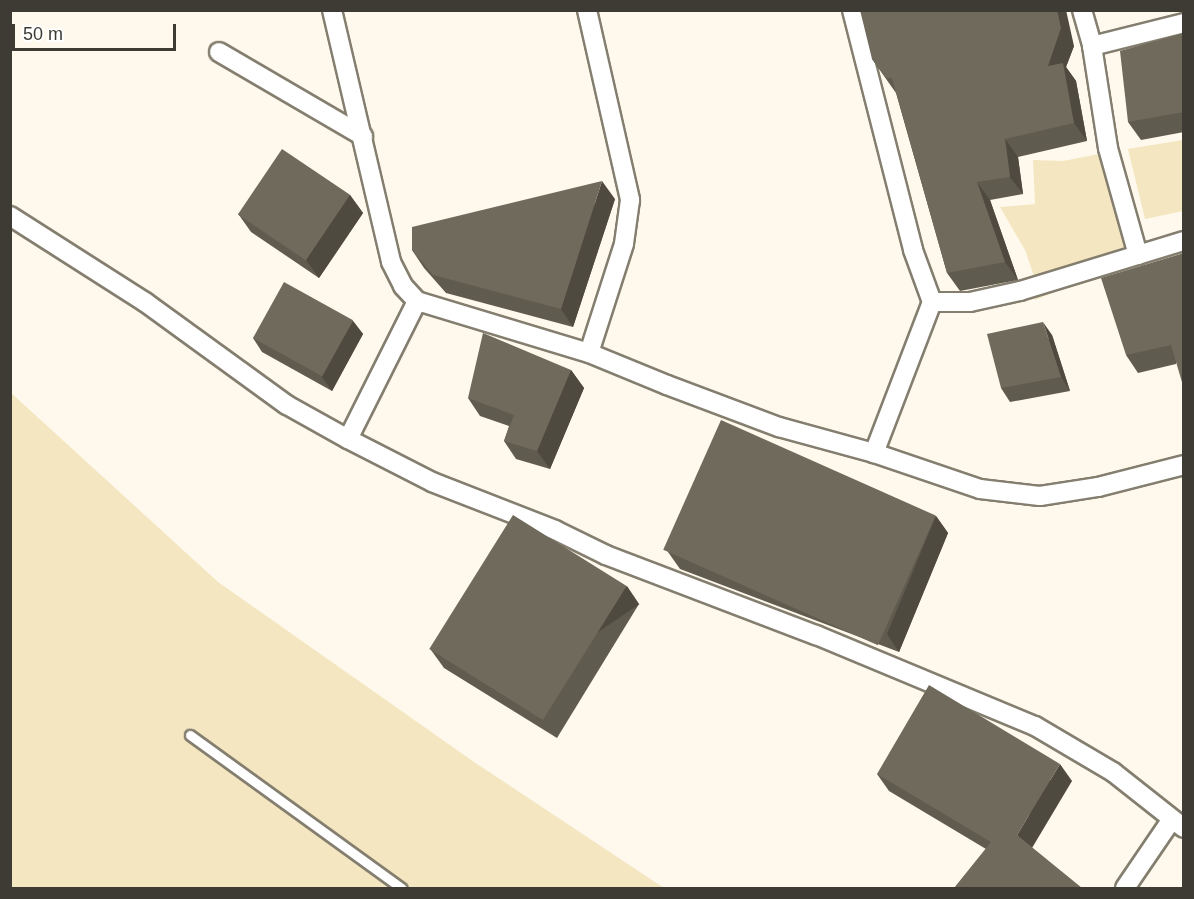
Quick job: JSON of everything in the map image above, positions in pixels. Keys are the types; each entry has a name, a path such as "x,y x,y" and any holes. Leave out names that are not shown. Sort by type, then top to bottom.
{"street":[{"path":"332,10 363,136 390,262 403,286 417,301 590,352 667,386 779,427 874,453 980,489 1040,496 1098,487 1184,465"},
{"path":"587,10 630,200 624,244 590,352"},
{"path":"852,10 913,250 932,302 874,453"},
{"path":"1082,10 1092,46 1108,148 1138,255"},
{"path":"1092,46 1184,23"},
{"path":"219,52 363,136"},
{"path":"10,216 145,302 287,405 432,482 555,530 606,555 816,635 1035,726 1113,772 1178,824 1125,888"},
{"path":"932,302 970,302 1010,293 1184,241"},
{"path":"348,439 417,301"}],"lane":[{"path":"190,735 401,888"}],"shaded area":[{"path":"1183,140 1183,211 1145,219 1128,149"},
{"path":"1099,154 1132,259 1035,300 1033,273 1025,250 1000,207 1035,204 1033,160 1063,161"},
{"path":"10,392 218,582 474,762 664,888 11,888"}],"building":[{"path":"860,10 1057,10 1061,28 1048,66 1063,63 1074,123 1005,139 1010,177 977,182 1005,262 947,273 892,78 886,78 872,59"},
{"path":"1184,33 1184,112 1128,122 1120,51"},
{"path":"282,149 350,195 306,260 238,214"},
{"path":"602,181 561,309 433,275 412,250 412,227"},
{"path":"1184,253 1184,389 1171,345 1126,355 1101,278"},
{"path":"284,282 353,320 322,376 253,338"},
{"path":"1043,322 1061,377 1001,388 987,334"},
{"path":"483,333 571,370 537,451 504,441 514,415 468,398"},
{"path":"721,420 936,516 878,645 663,550"},
{"path":"513,515 627,586 543,720 429,649"},
{"path":"929,685 1060,764 1017,835 1082,888 954,888 991,842 877,774"}]}
